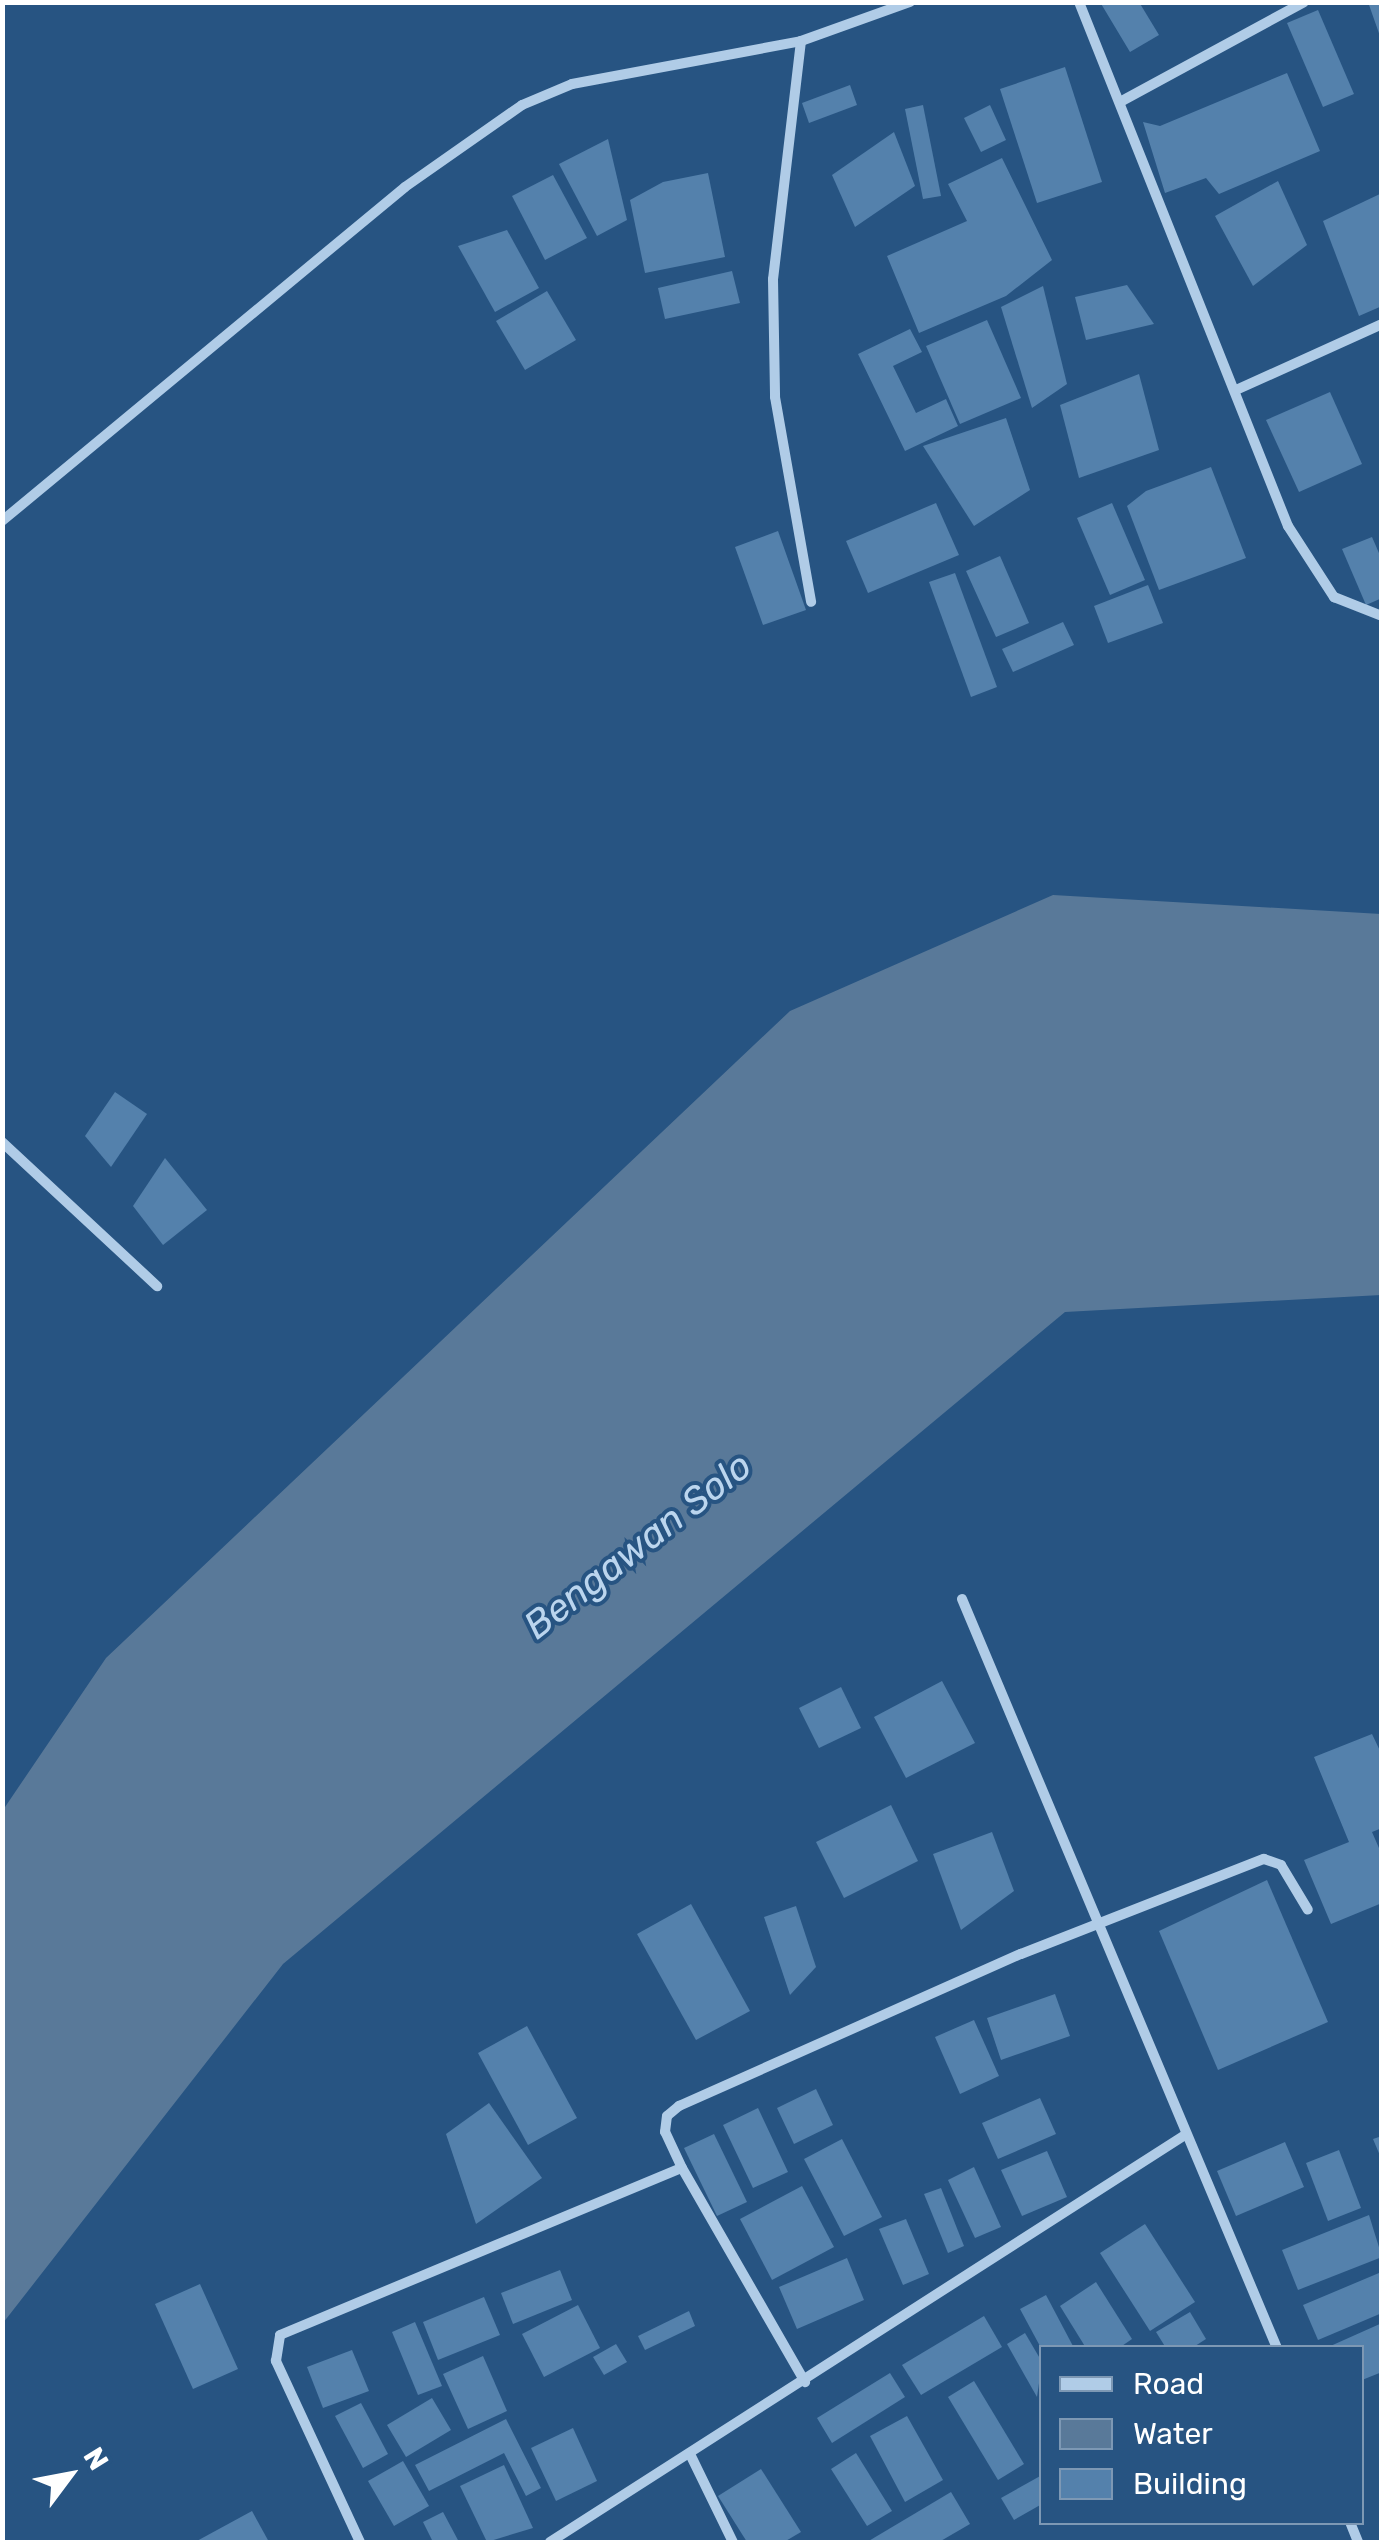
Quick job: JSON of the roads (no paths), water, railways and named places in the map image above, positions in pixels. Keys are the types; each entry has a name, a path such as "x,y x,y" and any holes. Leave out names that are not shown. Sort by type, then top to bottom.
{"street":[{"path":"2,521 405,187 522,105 572,84 801,42 910,2"},
{"path":"1079,2 1288,526 1316,575 1334,597 1382,616"},
{"path":"1120,102 1304,2"},
{"path":"801,42 773,279 775,397 812,602"},
{"path":"1236,390 1382,324"},
{"path":"2,1142 158,1286"},
{"path":"962,1599 1276,2345"},
{"path":"805,2382 682,2168 665,2124 685,2102 879,2014 1264,1860 1280,1865 1308,1910"},
{"path":"550,2542 1185,2135"},
{"path":"360,2542 276,2361 280,2334 682,2168"},
{"path":"690,2454 732,2542"}],"water":[{"name":"Bengawan Solo","path":"1053,895 1381,914 1381,1295 1065,1312 283,1964 3,2323 3,1810 106,1658 790,1011"}]}
